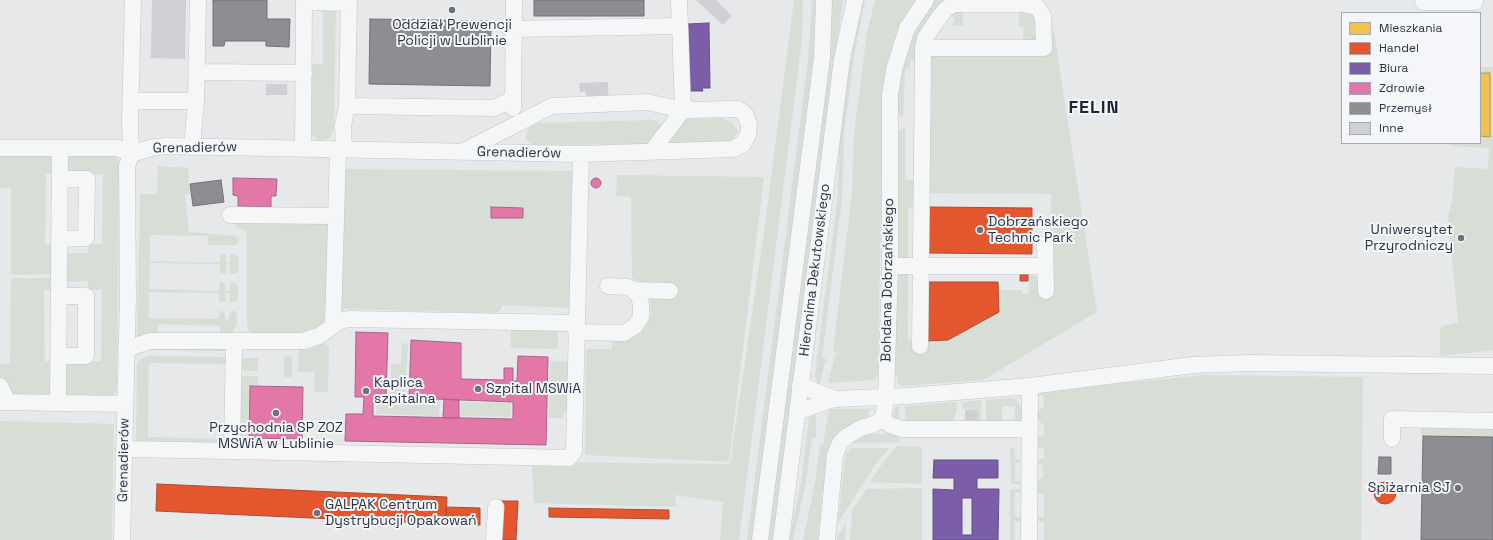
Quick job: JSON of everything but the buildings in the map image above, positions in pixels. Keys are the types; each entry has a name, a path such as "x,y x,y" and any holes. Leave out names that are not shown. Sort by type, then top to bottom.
{"street":[{"path":"0,148 118,148 131,154 130,101 133,0"},
{"path":"192,146 196,101 198,0"},
{"path":"514,0 513,111 518,121"},
{"path":"652,151 683,110 679,0"},
{"name":"Hieronima Dekutowskiego","path":"760,540 822,58 824,0"},
{"name":"Hieronima Dekutowskiego","path":"780,540 842,59 854,0"},
{"name":"Bohdana Dobrzańskiego","path":"883,419 886,398 890,266 890,96 894,70 907,28 926,0"},
{"path":"303,149 304,2 349,1 347,106 343,125 335,216 333,325"},
{"path":"1423,2 1475,5"},
{"path":"920,346 923,48 926,38 940,16 946,9 954,4 1027,4 1037,7 1043,16 1044,48 923,48"},
{"path":"514,29 680,26"},
{"path":"196,72 304,73"},
{"path":"347,106 494,108 513,99"},
{"path":"130,101 196,101"},
{"path":"462,152 518,121 552,106 647,102 683,110"},
{"name":"Grenadierów","path":"122,540 126,349 127,166 131,154 154,147 192,146 581,154 733,149 743,144 748,135 749,124 745,114 738,109 683,110"},
{"path":"58,403 60,148"},
{"path":"124,450 569,458 574,451 581,154"},
{"path":"60,179 87,179 86,238 60,238"},
{"path":"230,215 335,216"},
{"path":"1045,244 1046,291"},
{"path":"890,266 1045,266"},
{"path":"126,349 150,341 304,341 319,336 333,325 348,319 577,328 624,333 635,326 641,318 639,296 628,287 608,286"},
{"path":"633,290 670,291"},
{"path":"59,296 86,296 86,356 59,356"},
{"path":"232,451 234,341"},
{"path":"797,412 834,399 886,398 1030,386 1193,365 1251,363 1493,366"},
{"path":"800,385 834,399"},
{"path":"0,386 4,402 125,404"},
{"path":"1029,540 1030,386"},
{"path":"827,540 835,456 840,443 846,437 861,428 872,425 883,419 890,425 902,428 1029,429"},
{"path":"1392,439 1392,419 1493,421"},
{"path":"494,540 496,507"}],"shaded area":[{"path":"794,0 803,0 802,39 739,540 720,540 723,502 675,495 676,507 534,503 532,462 730,464 765,225"},
{"path":"812,0 815,0 816,9 816,40 753,540 747,540 808,60"},
{"path":"831,0 843,0 774,540 766,540"},
{"path":"861,0 865,0 854,57 844,134 842,199 822,357 826,359 819,387 815,375 838,194 839,144 847,70"},
{"path":"875,0 916,0 911,6 893,42 883,89 878,375 873,380 828,383 836,352 833,350 852,193 854,134 867,33"},
{"path":"933,0 955,0 918,61 910,61 910,68 905,69 903,118 897,111 897,94 906,45"},
{"path":"323,4 336,4 334,129 330,138 322,141 317,140 311,134 310,64 323,64"},
{"path":"963,9 963,26 952,26 955,17 946,17"},
{"path":"1019,9 1032,12 1037,20 1037,37 1033,42 1023,44 1023,27 1019,27"},
{"path":"1053,25 1097,312 983,380 901,386 898,383 897,376 893,376 897,276 899,274 908,272 908,340 926,342 948,340 1000,312 1000,290 1022,290 1022,294 1029,294 1029,276 1035,276 1038,278 1051,271 1051,194 927,193 929,56 934,52 1051,52"},
{"path":"1481,67 1493,67 1493,350 1440,356 1440,327 1458,322 1448,216 1452,202 1455,167 1488,169 1489,148 1452,146 1447,144 1481,144"},
{"path":"722,118 732,122 738,131 734,139 726,144 663,144 684,119"},
{"path":"657,120 658,124 668,124 645,144 533,145 527,141 526,138 528,128 537,123"},
{"path":"905,127 905,180 917,180 917,208 908,208 908,263 898,260 897,133"},
{"path":"0,154 53,155 55,174 46,174 45,244 53,244 52,274 13,275 11,273 11,188 0,188"},
{"path":"66,155 114,155 119,161 117,389 113,396 108,398 65,397 64,361 101,361 102,290 88,290 88,281 66,282 67,253 88,253 89,244 102,244 103,174 65,174"},
{"path":"158,166 188,168 190,194 185,195 189,232 235,236 239,240 238,244 235,245 208,245 208,236 150,235 150,261 220,263 220,254 226,254 226,263 230,263 231,254 235,254 239,258 238,271 236,273 230,273 230,264 226,265 226,273 220,273 220,264 150,263 149,289 219,291 220,282 225,283 225,291 230,291 230,282 235,283 238,286 238,298 235,302 230,302 230,293 226,293 225,302 219,302 219,293 149,292 149,318 219,319 219,311 225,312 225,319 229,320 230,311 235,311 237,314 237,325 228,335 220,335 220,326 158,324 158,333 137,339 140,194 157,194"},
{"path":"340,169 574,171 571,308 502,305 501,309 497,313 341,309"},
{"path":"617,175 764,177 729,462 585,455 586,349 612,349 613,338 635,335 644,329 650,318 651,309 649,296 644,285 632,278 631,197 616,196"},
{"path":"235,223 330,223 327,320 313,335 252,334 249,331 247,326 247,235 244,230 235,226"},
{"path":"13,278 51,278 52,290 44,290 45,361 54,361 55,395 13,398 0,378 0,364 10,364 11,280"},
{"path":"511,328 558,329 558,349 511,348"},
{"path":"319,343 324,343 329,347 328,392 314,392 315,372 298,372 299,349 312,348"},
{"path":"402,343 408,344 405,398 440,399 439,416 376,414 377,402 390,402 391,364 401,364"},
{"path":"151,346 225,347 228,351 148,350 137,355 137,352"},
{"path":"148,356 230,357 228,364 149,363 148,437 223,439 224,430 226,430 225,444 136,445 137,362"},
{"path":"284,356 292,357 292,377 284,377"},
{"path":"240,358 258,358 258,371 240,371"},
{"path":"550,361 566,362 569,368 568,406 562,418 549,418"},
{"path":"1204,375 1363,377 1361,540 1044,540 1044,521 1035,521 1035,517 1044,517 1044,494 1035,493 1035,479 1043,479 1043,465 1035,464 1035,459 1044,459 1044,448 1036,448 1037,438 1044,434 1044,425 1036,419 1037,411 1044,407 1043,395 1036,396 1043,391"},
{"path":"239,376 258,376 258,386 249,386 248,438 238,438"},
{"path":"1013,398 1017,400 1020,407 1024,407 1022,421 1015,424 1015,406 1002,406 1002,424 986,424 986,400"},
{"path":"981,400 981,424 963,424 965,420 978,420 978,410 962,409 962,402"},
{"path":"461,402 511,403 511,417 460,416"},
{"path":"957,402 957,410 952,424 905,423 905,406"},
{"path":"895,407 899,407 899,423 894,420 893,416"},
{"path":"829,409 871,409 867,414 870,416 841,430 829,448 818,540 803,540 815,483 820,445 823,445"},
{"path":"816,410 816,438 812,437 806,482 793,540 789,540 801,482 809,418"},
{"path":"0,421 114,424 112,540 0,540"},
{"path":"1421,423 1493,425 1493,436 1421,435"},
{"path":"865,434 899,434 899,442 849,443"},
{"path":"897,446 922,447 922,484 870,482 886,458"},
{"path":"850,448 889,448 875,465 838,523 845,457"},
{"path":"1010,448 1015,448 1015,460 1024,460 1024,463 1015,463 1015,481 1024,481 1024,484 1011,484"},
{"path":"922,488 922,540 850,540 852,511 866,489"},
{"path":"1010,489 1024,489 1023,492 1015,492 1015,517 1024,517 1024,521 1015,521 1015,540 1010,540"},
{"path":"846,523 845,540 837,540 837,537"}],"place":[{"name":"Oddział Prewencji Policji w Lublinie","path":"452,10"},
{"name":"Dobrzańskiego Technic Park","path":"980,230"},
{"name":"Uniwersytet Przyrodniczy","path":"1461,238"},
{"name":"Szpital MSWiA","path":"478,389"},
{"name":"Kaplica szpitalna","path":"366,391"},
{"name":"Przychodnia SP ZOZ MSWiA w Lublinie","path":"276,413"},
{"name":"Spiżarnia SJ","path":"1458,488"},
{"name":"GALPAK Centrum Dystrybucji Opakowań","path":"317,513"}],"district":[{"name":"FELIN","path":"1094,108"}]}
